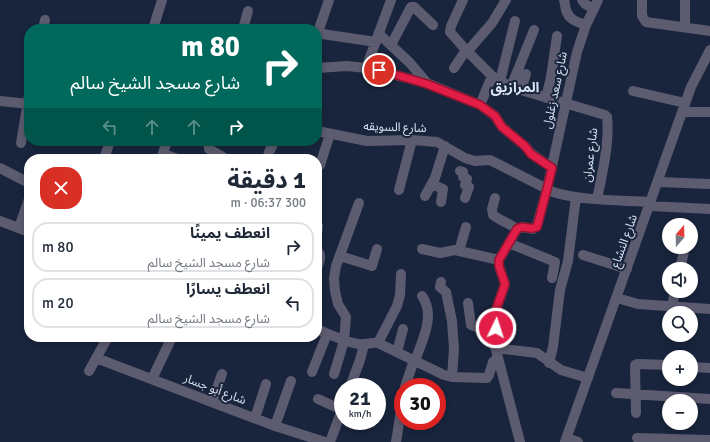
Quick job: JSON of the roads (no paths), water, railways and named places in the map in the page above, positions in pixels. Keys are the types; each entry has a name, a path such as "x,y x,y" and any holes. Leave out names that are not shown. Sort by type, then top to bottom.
{"street":[{"path":"155,24 162,0"},
{"path":"321,24 329,0"},
{"path":"366,68 391,0"},
{"path":"463,0 451,26 451,33 466,51 496,79 516,88 566,104"},
{"path":"454,68 466,51 492,23 506,0"},
{"path":"564,0 567,13 570,17 574,21 586,26"},
{"path":"582,0 585,4 596,5"},
{"path":"642,0 642,16 644,21 710,32"},
{"path":"685,0 685,28"},
{"name":"شارع سعد زغلول","path":"517,229 522,227 533,229 537,227 552,168 577,52 586,26 596,5"},
{"path":"391,45 411,7 414,7 433,25"},
{"path":"244,24 248,11"},
{"path":"480,105 496,79 515,21"},
{"path":"516,88 534,30"},
{"path":"322,34 377,38 391,45 410,63 427,84"},
{"path":"546,98 551,77 557,36"},
{"name":"شارع النشاع","path":"566,440 684,107 700,68 710,50"},
{"path":"322,68 347,66 366,68 427,84 480,105 495,116 502,127 525,146 531,154 552,168"},
{"path":"516,88 526,74"},
{"path":"632,92 684,107 710,112"},
{"path":"0,101 24,101"},
{"name":"شارع عمران","path":"566,104 605,115 607,118 603,172 597,199"},
{"path":"21,143 24,125"},
{"name":"شارع السويقه","path":"322,132 367,141 429,141 445,146 466,158 475,161 490,160 547,189 562,195 576,198 710,209"},
{"path":"322,159 330,134"},
{"path":"399,190 412,140"},
{"path":"209,146 209,148 218,154"},
{"path":"425,196 432,184 445,146"},
{"path":"456,182 466,158"},
{"path":"0,168 24,180"},
{"path":"460,171 463,172 463,177 467,179 465,185 469,187 465,198"},
{"path":"658,182 710,184"},
{"path":"432,184 443,188 441,202"},
{"path":"495,198 492,209 493,215 517,229 499,260 499,266 505,284 496,310 494,335 495,348 520,442"},
{"path":"549,363 553,347 560,290 568,256 576,198"},
{"path":"334,374 344,340 346,317 336,298 334,278 336,266 359,203"},
{"path":"19,228 24,214"},
{"path":"0,221 24,230"},
{"path":"459,251 466,227"},
{"path":"509,243 555,262 552,278"},
{"path":"340,256 372,266 377,249"},
{"path":"422,249 440,253 446,253 453,250 499,260"},
{"path":"583,255 627,269"},
{"path":"378,343 397,306 400,295 401,274"},
{"path":"441,282 440,287 446,292 452,321 454,349 452,377"},
{"path":"408,378 422,338 425,335 428,306 422,296"},
{"path":"617,298 638,304 672,306 674,298"},
{"path":"468,303 471,325 488,331 494,335"},
{"path":"698,307 710,308"},
{"path":"397,352 403,329"},
{"path":"322,332 344,340 364,345 374,342 378,343 444,375 452,377 487,378 490,375 493,362 498,358"},
{"path":"312,372 327,334"},
{"path":"89,371 105,342"},
{"path":"152,379 170,342"},
{"path":"353,378 364,345"},
{"path":"495,348 536,353 543,356 549,363 561,370 588,378"},
{"name":"شارع أبو جسار","path":"96,358 275,426 319,441"},
{"path":"636,413 635,364 662,366"},
{"path":"698,367 710,368"},
{"path":"212,402 222,374"},
{"path":"275,426 291,381"},
{"path":"255,418 266,384"},
{"path":"616,393 710,399"},
{"path":"318,398 334,405"},
{"path":"330,442 334,430"},
{"path":"396,442 398,430"},
{"path":"637,438 710,440"},
{"path":"566,440 578,442"}],"district":[{"name":"المرازيق","path":"515,87"}]}
